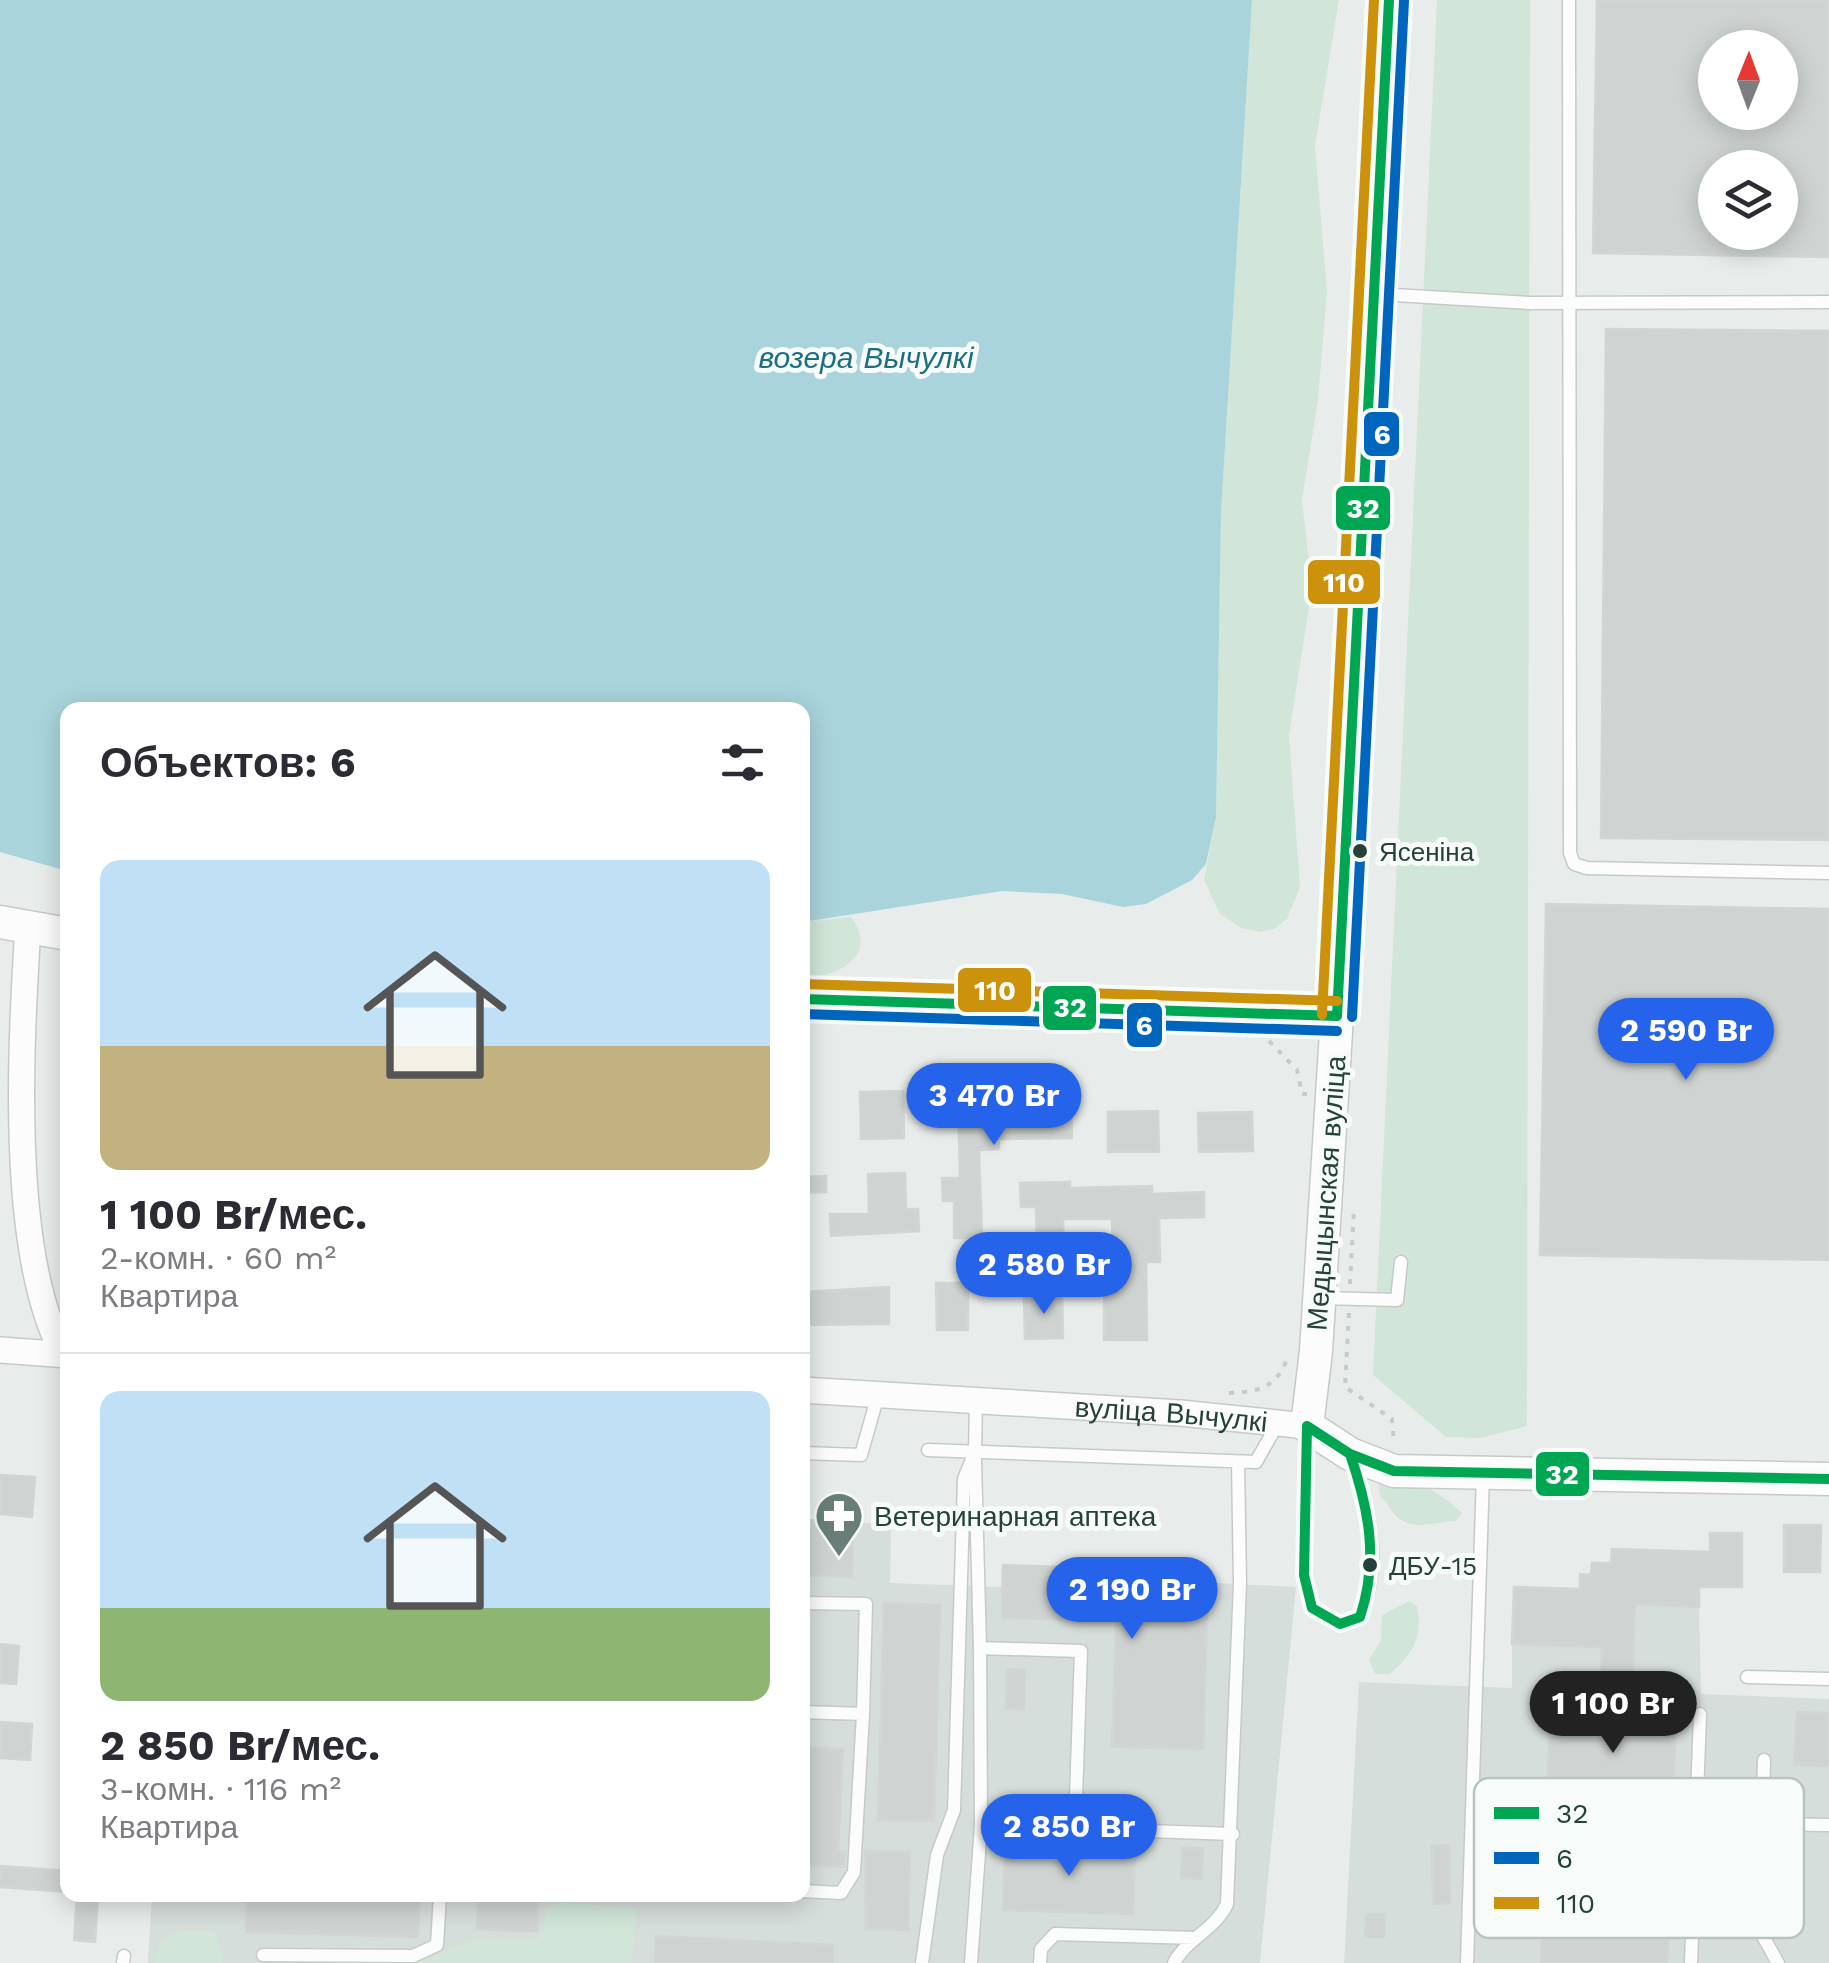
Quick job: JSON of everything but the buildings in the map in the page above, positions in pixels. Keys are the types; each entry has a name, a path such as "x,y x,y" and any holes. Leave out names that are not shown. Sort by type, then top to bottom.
{"street":[{"name":"Медыцынская вуліца","path":"1292,1425 1320,1298 1388,0"},
{"path":"60,933 14,924 30,1242 44,1309 60,1342"},
{"path":"810,999 1337,1016"},
{"path":"0,1350 60,1355"},
{"name":"вуліца Вычулкі","path":"810,1391 1292,1425 1394,1471 1829,1478"}],"lane":[{"path":"1569,0 1570,853 1574,864 1587,868 1829,874"},
{"path":"1374,294 1569,303 1829,302"},
{"path":"1320,1298 1397,1300 1401,1262"},
{"path":"810,1453 862,1455 878,1395"},
{"path":"971,1963 981,1825 976,1401"},
{"path":"1292,1425 1304,1575 1312,1608 1340,1624 1360,1617 1369,1595 1372,1566 1370,1510 1350,1454"},
{"path":"928,1450 1256,1462 1292,1425"},
{"path":"922,1963 938,1855 954,1810 964,1479 975,1452"},
{"path":"1174,1963 1196,1938 1218,1923 1228,1904 1234,1834 1238,1462"},
{"path":"1467,1963 1482,1472"},
{"path":"810,1602 866,1604 854,1872 841,1893 810,1891"},
{"path":"980,1648 1081,1651 1075,1827"},
{"path":"1747,1678 1829,1679"},
{"path":"810,1712 864,1714"},
{"path":"1698,1778 1700,1714"},
{"path":"1763,1778 1764,1760"},
{"path":"981,1825 1234,1834"},
{"path":"1804,1825 1829,1825"},
{"path":"263,1955 413,1956 428,1952 437,1945 440,1902"},
{"path":"1040,1963 1041,1950 1055,1934 1196,1938"},
{"path":"1691,1963 1692,1938"},
{"path":"1764,1938 1778,1963"}],"shaded area":[{"path":"810,1520 891,1524 890,1583 1002,1587 1003,1565 1163,1570 1163,1580 1296,1587 1260,1963 148,1963 152,1902 810,1902"},
{"name":"ДБУ-15","path":"1635,1604 1699,1607 1701,1694 1829,1699 1829,1963 1344,1963 1359,1682 1512,1688 1512,1644 1602,1647"}],"green space":[{"path":"1252,0 1339,0 1315,146 1327,291 1318,400 1302,500 1312,588 1289,735 1300,887 1287,919 1274,929 1260,932 1241,928 1220,914 1204,880 1216,817 1221,513"},
{"path":"1437,0 1530,0 1527,1426 1481,1438 1446,1437 1373,1375"},
{"path":"851,917 861,943 851,962 829,973 810,976 810,921"},
{"path":"1400,1481 1434,1491 1462,1513 1456,1521 1418,1525 1402,1521 1381,1497 1379,1489 1379,1485"},
{"path":"1409,1601 1417,1606 1419,1617 1414,1644 1390,1674 1375,1674 1369,1660 1381,1640 1382,1615"},
{"path":"557,1902 637,1909 632,1963 417,1963 477,1939 536,1940 542,1934 546,1908"},
{"path":"187,1930 211,1931 218,1940 223,1963 155,1963 165,1940"}],"water":[{"name":"возера Вычулкі","path":"0,0 1252,0 1221,513 1216,817 1206,864 1192,880 1146,904 1123,907 1062,894 1002,891 810,921 810,702 60,702 60,869 0,852"}],"transit line":[{"name":"110","path":"1322,1015 1374,0"},
{"name":"32","path":"1337,1016 1389,0"},
{"name":"6","path":"1352,1017 1404,1"},
{"name":"110","path":"810,984 1337,1001"},
{"name":"32","path":"810,999 1337,1016"},
{"name":"6","path":"810,1014 1337,1031"},
{"name":"32","path":"1307,1426 1350,1454 1394,1471 1829,1479"},
{"name":"32","path":"1307,1426 1304,1575 1312,1608 1340,1624 1360,1617 1369,1575 1367,1515 1350,1454"}],"place":[{"name":"Ясеніна","path":"1360,851"},
{"name":"Ветеринарная аптека","path":"839,1558"},
{"name":"ДБУ-15","path":"1370,1565"}]}
